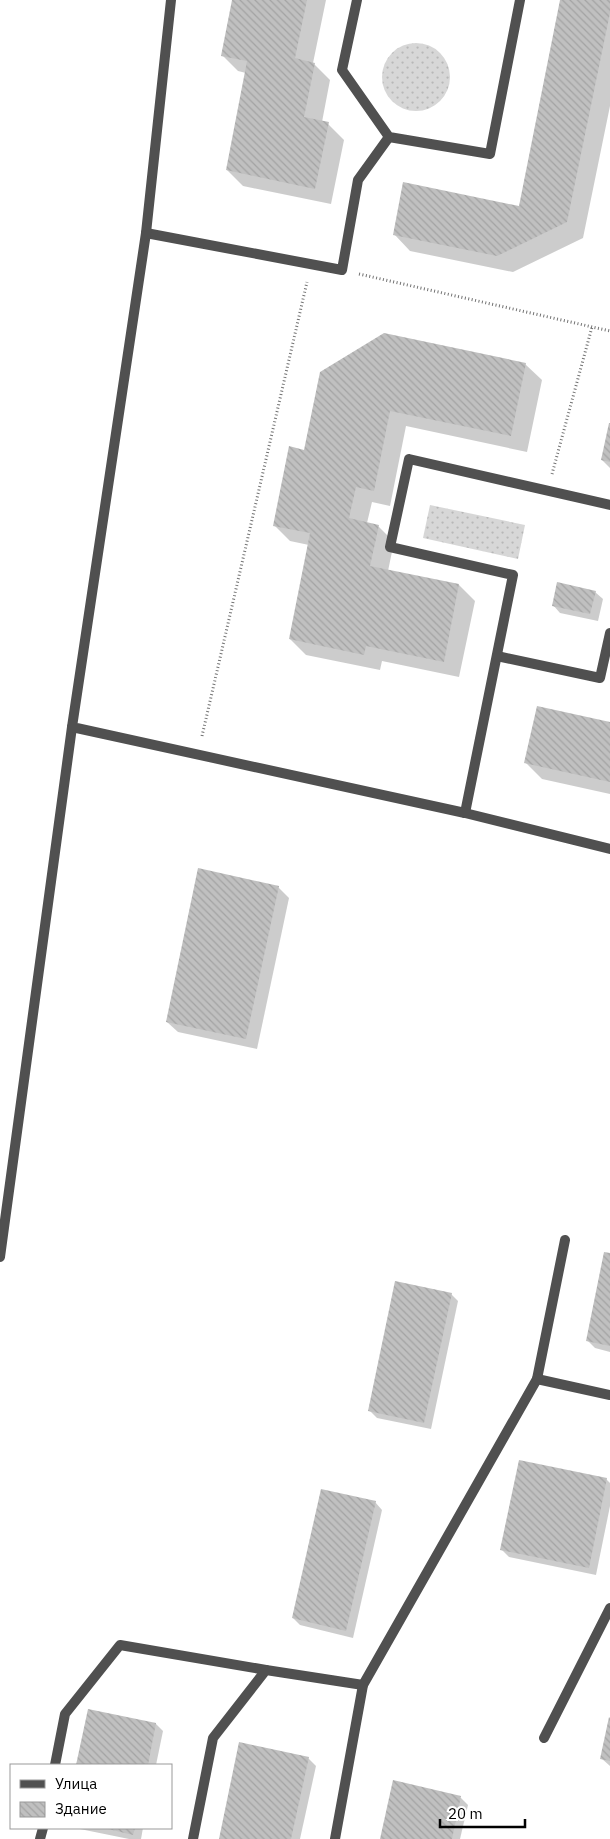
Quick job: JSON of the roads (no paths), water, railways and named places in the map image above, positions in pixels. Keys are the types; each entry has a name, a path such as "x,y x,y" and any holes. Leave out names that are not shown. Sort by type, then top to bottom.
{"street":[{"path":"0,1257 72,727 146,233 171,0"},
{"path":"357,0 342,70 389,137 490,154 520,0"},
{"path":"146,233 342,270 358,180 389,137"},
{"path":"465,813 513,574 390,547 409,459 610,505"},
{"path":"497,656 600,678 610,633"},
{"path":"72,727 465,813 610,848"},
{"path":"335,1839 363,1686 537,1379 565,1240"},
{"path":"537,1379 610,1394"},
{"path":"544,1738 610,1608"},
{"path":"55,1764 65,1714 120,1645 363,1686"},
{"path":"193,1839 213,1738 266,1670"}]}
